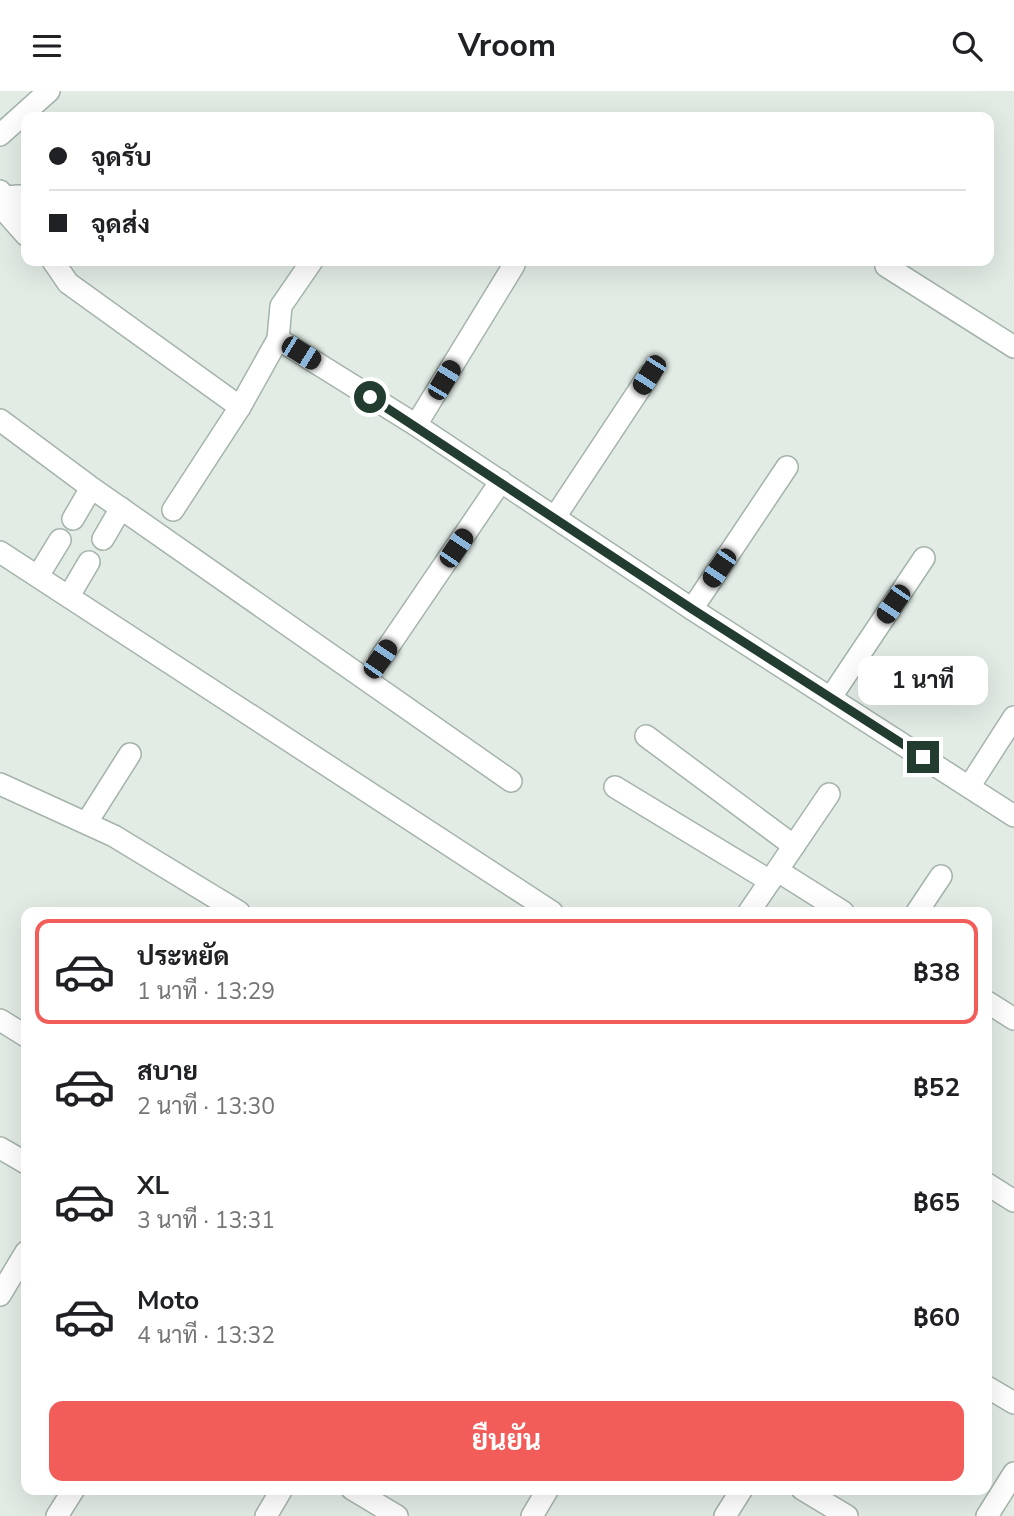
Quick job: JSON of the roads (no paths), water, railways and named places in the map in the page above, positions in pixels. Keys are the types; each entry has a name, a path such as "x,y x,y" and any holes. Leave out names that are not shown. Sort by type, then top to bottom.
{"street":[{"path":"26,112 49,91"},
{"path":"0,135 21,116"},
{"path":"21,199 2,194 3,209 21,229"},
{"path":"56,266 68,283 240,407"},
{"path":"173,510 240,407 278,339 281,306 309,266"},
{"path":"416,425 513,266"},
{"path":"886,266 1014,347"},
{"path":"278,339 416,425 692,609 1014,816"},
{"path":"555,517 649,375"},
{"path":"0,419 92,488 511,781"},
{"path":"692,609 787,467"},
{"path":"380,659 501,481"},
{"path":"72,519 92,488"},
{"path":"103,539 121,508"},
{"path":"37,576 60,540"},
{"path":"0,552 544,907"},
{"path":"831,697 924,558"},
{"path":"69,596 89,562"},
{"path":"970,787 1014,717"},
{"path":"646,736 794,846"},
{"path":"87,823 130,754"},
{"path":"0,784 114,836 231,907"},
{"path":"615,786 833,907"},
{"path":"753,907 829,794"},
{"path":"920,907 941,876"},
{"path":"992,1005 1014,1019"},
{"path":"0,1020 21,1033"},
{"path":"0,1148 21,1160"},
{"path":"992,1187 1014,1201"},
{"path":"0,1295 21,1260"},
{"path":"992,1390 1014,1403"},
{"path":"987,1516 1014,1473"},
{"path":"57,1516 70,1495"},
{"path":"266,1516 278,1495"},
{"path":"362,1495 397,1516"},
{"path":"532,1516 544,1495"},
{"path":"725,1516 738,1495"},
{"path":"812,1495 847,1516"}]}
